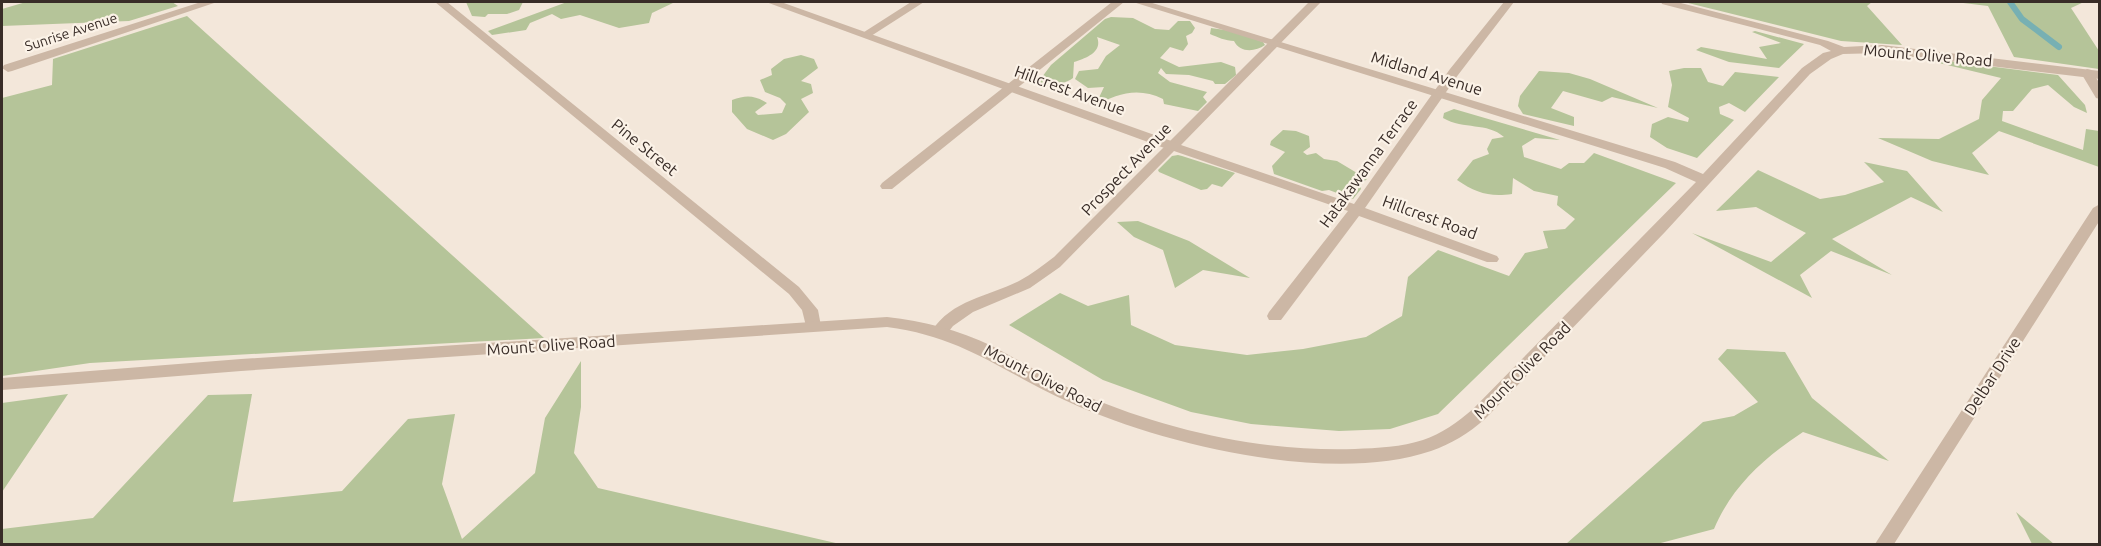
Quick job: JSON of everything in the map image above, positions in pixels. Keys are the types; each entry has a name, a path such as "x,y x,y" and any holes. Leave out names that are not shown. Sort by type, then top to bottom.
{"street":[{"name":"Sunrise Avenue","path":"8,68 211,2"},
{"name":"Pine Street","path":"441,2 774,274 809,305 813,314 813,326"},
{"name":"Hillcrest Avenue","path":"772,2 867,34 1172,146 1357,209"},
{"path":"867,34 918,2"},
{"path":"887,186 1118,2"},
{"name":"Midland Avenue","path":"1139,2 1670,165 1704,180"},
{"name":"Prospect Avenue","path":"940,331 959,313 1025,283 1059,260 1316,2"},
{"name":"Hatakawanna Terrace","path":"1275,316 1357,209 1439,94 1509,2"},
{"path":"1666,2 1824,43 1842,51"},
{"name":"Mount Olive Road","path":"2,384 887,322 940,331 972,342 1074,398 1171,432 1242,446 1322,455 1364,455 1410,451 1450,436 1479,414 1806,71 1827,56 1864,48 1922,52 2093,74"},
{"path":"2093,74 2100,95"},
{"name":"Delbar Drive","path":"1884,544 2100,208"},
{"name":"Hillcrest Road","path":"1357,209 1492,259"}],"green space":[{"path":"26,2 172,2 178,6 129,21 2,26 2,9"},
{"path":"466,2 523,2 519,10 507,14 488,14 485,17 472,16"},
{"path":"567,2 675,2 652,13 649,23 619,28 580,15 561,19 552,14 530,23 526,30 492,35 488,31"},
{"path":"1684,2 1872,2 1867,6 1902,45 1841,41"},
{"path":"1955,2 2084,2 2071,8 2099,51 2099,69 2014,57 1988,6"},
{"path":"187,16 544,338 90,363 2,376 2,98 52,85 53,59"},
{"path":"1133,18 1155,29 1169,30 1178,21 1190,21 1195,28 1186,36 1188,44 1183,51 1170,47 1160,58 1179,67 1221,62 1235,67 1236,75 1225,84 1215,84 1213,81 1189,75 1166,74 1161,68 1158,73 1170,82 1207,92 1203,97 1207,102 1198,111 1164,104 1163,99 1145,93 1120,95 1095,106 1104,87 1088,88 1075,79 1079,71 1098,69 1106,56 1120,45 1097,37 1096,50 1074,62 1073,78 1064,83 1051,85 1039,86 1029,83 1042,77 1051,65 1105,19"},
{"path":"1211,28 1232,31 1263,42 1265,45 1252,50 1240,48 1234,41 1210,34"},
{"path":"1752,32 1804,44 1779,68 1729,62 1696,50 1701,47 1767,59 1759,47 1781,43"},
{"path":"801,55 814,59 818,68 801,81 811,84 813,93 801,99 809,112 786,134 773,140 747,129 732,112 732,100 746,97 758,98 767,103 755,112 758,115 782,113 786,104 780,98 765,92 760,80 772,75 771,69 784,59"},
{"path":"1910,56 2058,75 2085,105 2087,113 2074,107 2048,85 2032,89 2013,111 2003,111 2002,121 2083,150 2086,129 2099,131 2099,167 1999,131 1972,153 1989,175 1932,161 1878,138 1939,139 1979,119 1982,100 2001,78"},
{"path":"1701,68 1708,82 1723,86 1735,72 1779,77 1745,112 1729,103 1719,107 1720,114 1734,120 1697,158 1667,148 1650,137 1652,124 1668,117 1688,122 1689,118 1668,107 1672,85 1669,71"},
{"path":"1539,71 1569,73 1590,79 1658,108 1612,97 1602,102 1563,91 1551,108 1574,117 1574,126 1523,114 1518,106 1520,96"},
{"path":"1454,109 1560,140 1535,138 1522,146 1524,157 1561,169 1569,163 1584,163 1594,153 1676,183 1438,414 1390,429 1339,431 1251,424 1191,412 1103,380 1009,325 1060,293 1088,306 1129,295 1131,325 1175,345 1247,355 1303,349 1366,337 1402,316 1408,277 1438,250 1509,276 1525,253 1548,248 1543,231 1565,229 1575,219 1557,205 1558,196 1534,191 1513,178 1512,194 1504,195 1483,193 1457,180 1473,160 1489,154 1487,149 1492,139 1504,137 1490,129 1459,124 1443,118 1444,113"},
{"path":"1283,130 1296,131 1309,136 1310,147 1303,152 1307,155 1316,153 1324,159 1337,161 1367,179 1360,185 1361,189 1353,199 1274,174 1272,166 1285,152 1270,145 1271,141"},
{"path":"1178,155 1235,173 1222,187 1212,184 1207,189 1201,190 1159,172 1158,170 1172,156"},
{"path":"1864,162 1907,171 1943,212 1911,197 1832,239 1892,275 1831,251 1800,275 1812,298 1692,233 1771,262 1806,233 1756,207 1716,211 1758,170 1820,199 1845,195 1884,182"},
{"path":"1138,221 1189,241 1250,278 1203,270 1175,288 1163,250 1134,237 1117,222"},
{"path":"1727,349 1785,352 1812,398 1889,461 1803,432 1751,474 1730,499 1714,529 1657,544 1566,544 1703,422 1734,416 1758,402 1718,359"},
{"path":"581,361 581,407 574,453 598,488 840,544 2,544 2,529 93,518 208,395 252,394 233,502 342,491 408,419 455,414 442,484 462,539 535,473 545,418"},
{"path":"68,394 2,492 2,403"},
{"path":"2016,512 2054,544 2032,544"}],"waterway":[{"path":"2010,2 2022,19 2059,47"}]}
